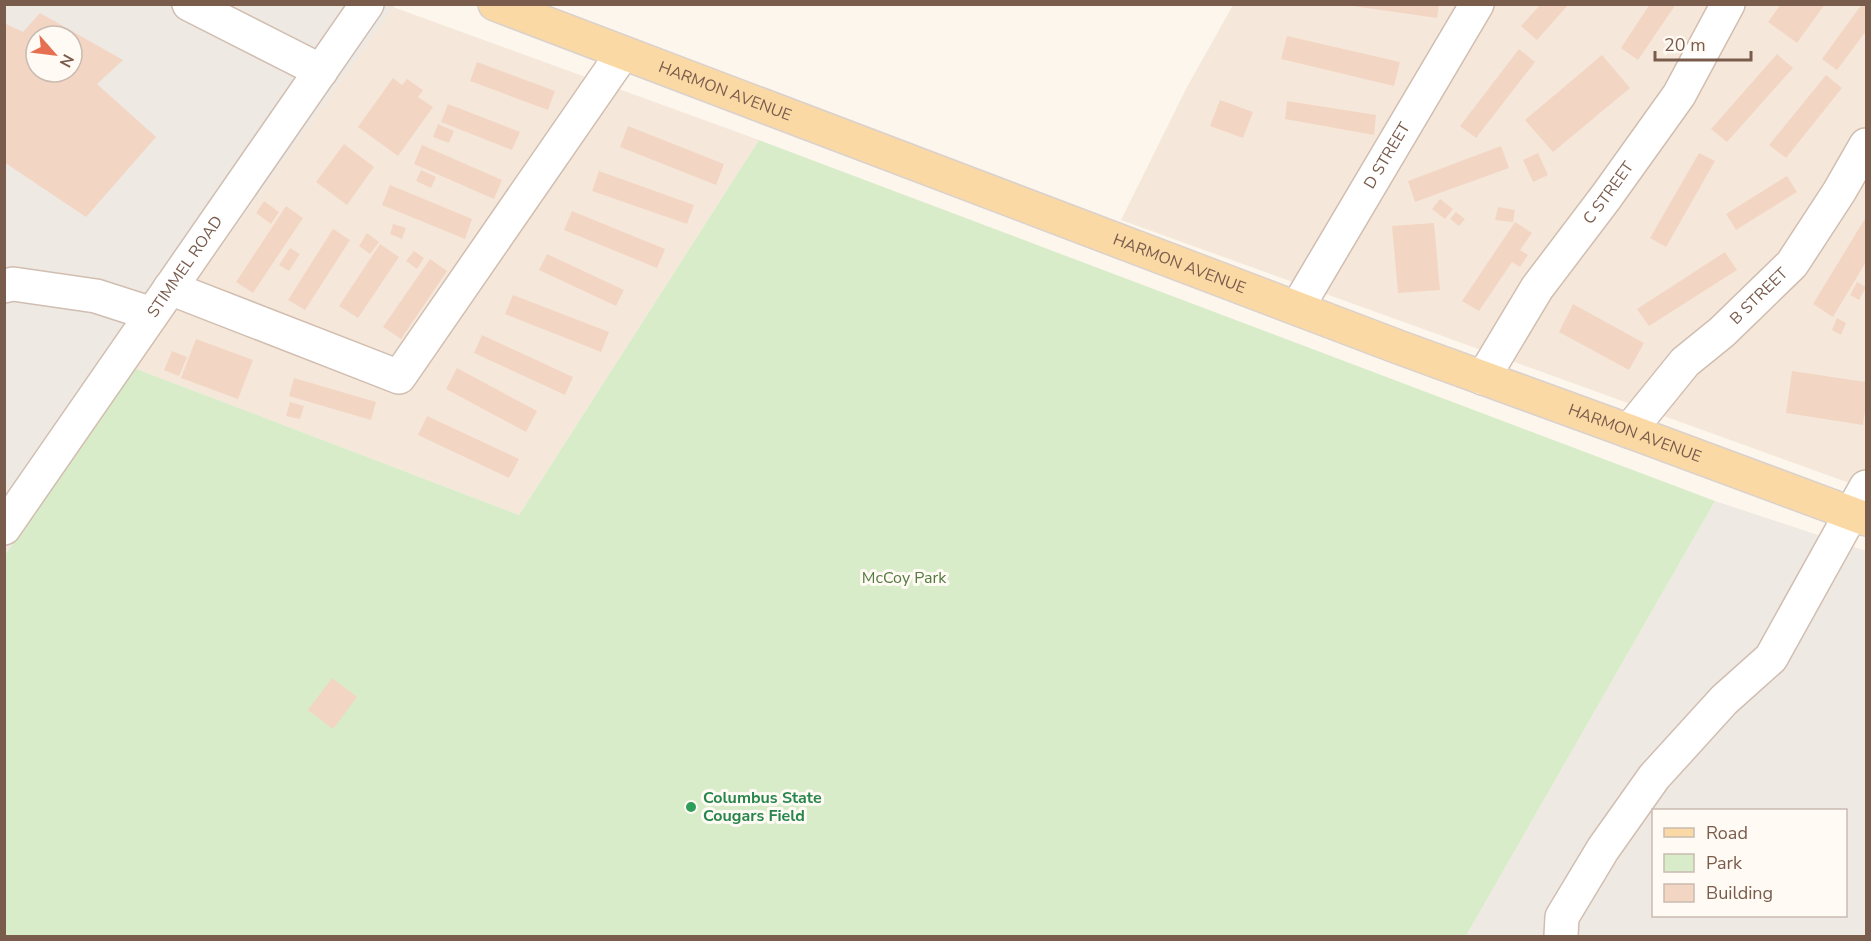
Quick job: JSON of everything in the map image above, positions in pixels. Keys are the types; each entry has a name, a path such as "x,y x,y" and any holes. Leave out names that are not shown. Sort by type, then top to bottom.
{"main road":[{"name":"HARMON AVENUE","path":"495,4 1483,378 1629,431 1861,507"}],"street":[{"path":"189,4 321,71"},
{"name":"STIMMEL ROAD","path":"4,528 367,4"},
{"name":"D STREET","path":"1297,308 1477,4"},
{"name":"C STREET","path":"1483,378 1537,288 1679,95 1728,4"},
{"path":"4,286 13,285 96,296 161,301 399,377 623,53"},
{"name":"B STREET","path":"1629,431 1686,362 1722,332 1791,264 1839,192 1866,145"},
{"path":"1561,936 1562,917 1603,849 1654,777 1724,700 1771,658 1861,507"}],"shaded area":[{"path":"5,5 395,5 134,368 5,555"},
{"path":"1233,5 1866,5 1866,489 1121,220 1187,87"},
{"path":"393,7 759,140 519,515 134,368"},
{"path":"1715,501 1866,551 1866,936 1466,936"}],"green space":[{"name":"McCoy Park","path":"759,140 1715,501 1466,936 5,936 5,555 134,368 519,515"}],"building":[{"path":"1353,4 1439,4 1437,18 1353,6"},
{"path":"1541,4 1569,4 1537,40 1521,26"},
{"path":"1650,4 1676,4 1638,60 1621,48"},
{"path":"1781,4 1825,4 1797,43 1768,22"},
{"path":"1862,4 1866,4 1866,31 1837,70 1822,59"},
{"path":"40,13 59,24 30,24"},
{"path":"4,23 24,31 24,84 84,84 84,38 123,60 97,84 156,137 86,217 4,162"},
{"path":"1287,36 1400,62 1394,86 1281,59"},
{"path":"1519,49 1535,62 1476,138 1460,126"},
{"path":"1777,54 1793,68 1727,142 1711,129"},
{"path":"1602,55 1630,88 1553,152 1525,120"},
{"path":"477,62 555,91 548,110 470,81"},
{"path":"1826,75 1842,88 1786,158 1769,145"},
{"path":"393,78 402,85 407,79 423,90 418,97 433,107 398,156 358,127"},
{"path":"1220,100 1253,112 1243,138 1210,126"},
{"path":"1287,101 1376,115 1374,135 1285,119"},
{"path":"448,104 520,132 512,150 441,122"},
{"path":"438,124 454,131 449,143 433,137"},
{"path":"628,126 724,164 716,185 620,147"},
{"path":"344,144 374,167 347,205 316,182"},
{"path":"422,145 502,180 494,199 414,164"},
{"path":"1501,146 1509,168 1415,202 1408,181"},
{"path":"1538,153 1548,175 1533,182 1523,160"},
{"path":"1699,153 1715,161 1666,247 1650,238"},
{"path":"421,170 436,177 431,188 416,181"},
{"path":"599,171 694,205 687,224 592,191"},
{"path":"1787,176 1797,192 1736,230 1726,214"},
{"path":"390,185 472,219 465,239 382,205"},
{"path":"1440,199 1453,209 1445,219 1432,209"},
{"path":"264,201 279,212 271,224 256,213"},
{"path":"286,206 303,218 253,293 236,282"},
{"path":"1498,207 1515,210 1513,222 1495,220"},
{"path":"572,211 665,249 657,268 564,230"},
{"path":"1456,212 1465,219 1459,226 1450,219"},
{"path":"1866,217 1866,262 1833,317 1813,304"},
{"path":"1515,222 1532,233 1520,250 1528,255 1520,267 1512,262 1479,311 1462,301"},
{"path":"1434,223 1440,290 1398,293 1392,226"},
{"path":"393,224 406,228 402,239 390,234"},
{"path":"333,229 350,240 305,310 288,300"},
{"path":"367,233 379,242 370,254 359,246"},
{"path":"380,244 399,257 358,318 339,306"},
{"path":"290,248 300,254 289,271 279,265"},
{"path":"414,251 424,258 417,269 406,261"},
{"path":"1725,252 1737,270 1649,326 1637,309"},
{"path":"547,254 624,290 616,306 539,270"},
{"path":"430,259 447,271 401,339 383,327"},
{"path":"1857,282 1866,287 1859,300 1850,295"},
{"path":"513,295 609,332 601,352 505,314"},
{"path":"1573,304 1644,343 1629,370 1559,332"},
{"path":"1837,318 1846,323 1841,335 1832,330"},
{"path":"482,335 573,377 565,395 474,353"},
{"path":"196,339 253,360 238,399 181,378"},
{"path":"172,351 187,357 179,376 164,370"},
{"path":"457,368 537,411 526,432 446,389"},
{"path":"1792,371 1866,382 1863,425 1786,413"},
{"path":"294,378 376,402 371,420 289,396"},
{"path":"290,402 304,406 300,419 286,416"},
{"path":"427,416 519,459 509,478 418,435"},
{"path":"332,678 357,697 333,729 308,710"}],"place":[{"name":"Columbus State Cougars Field","path":"691,807"}]}
